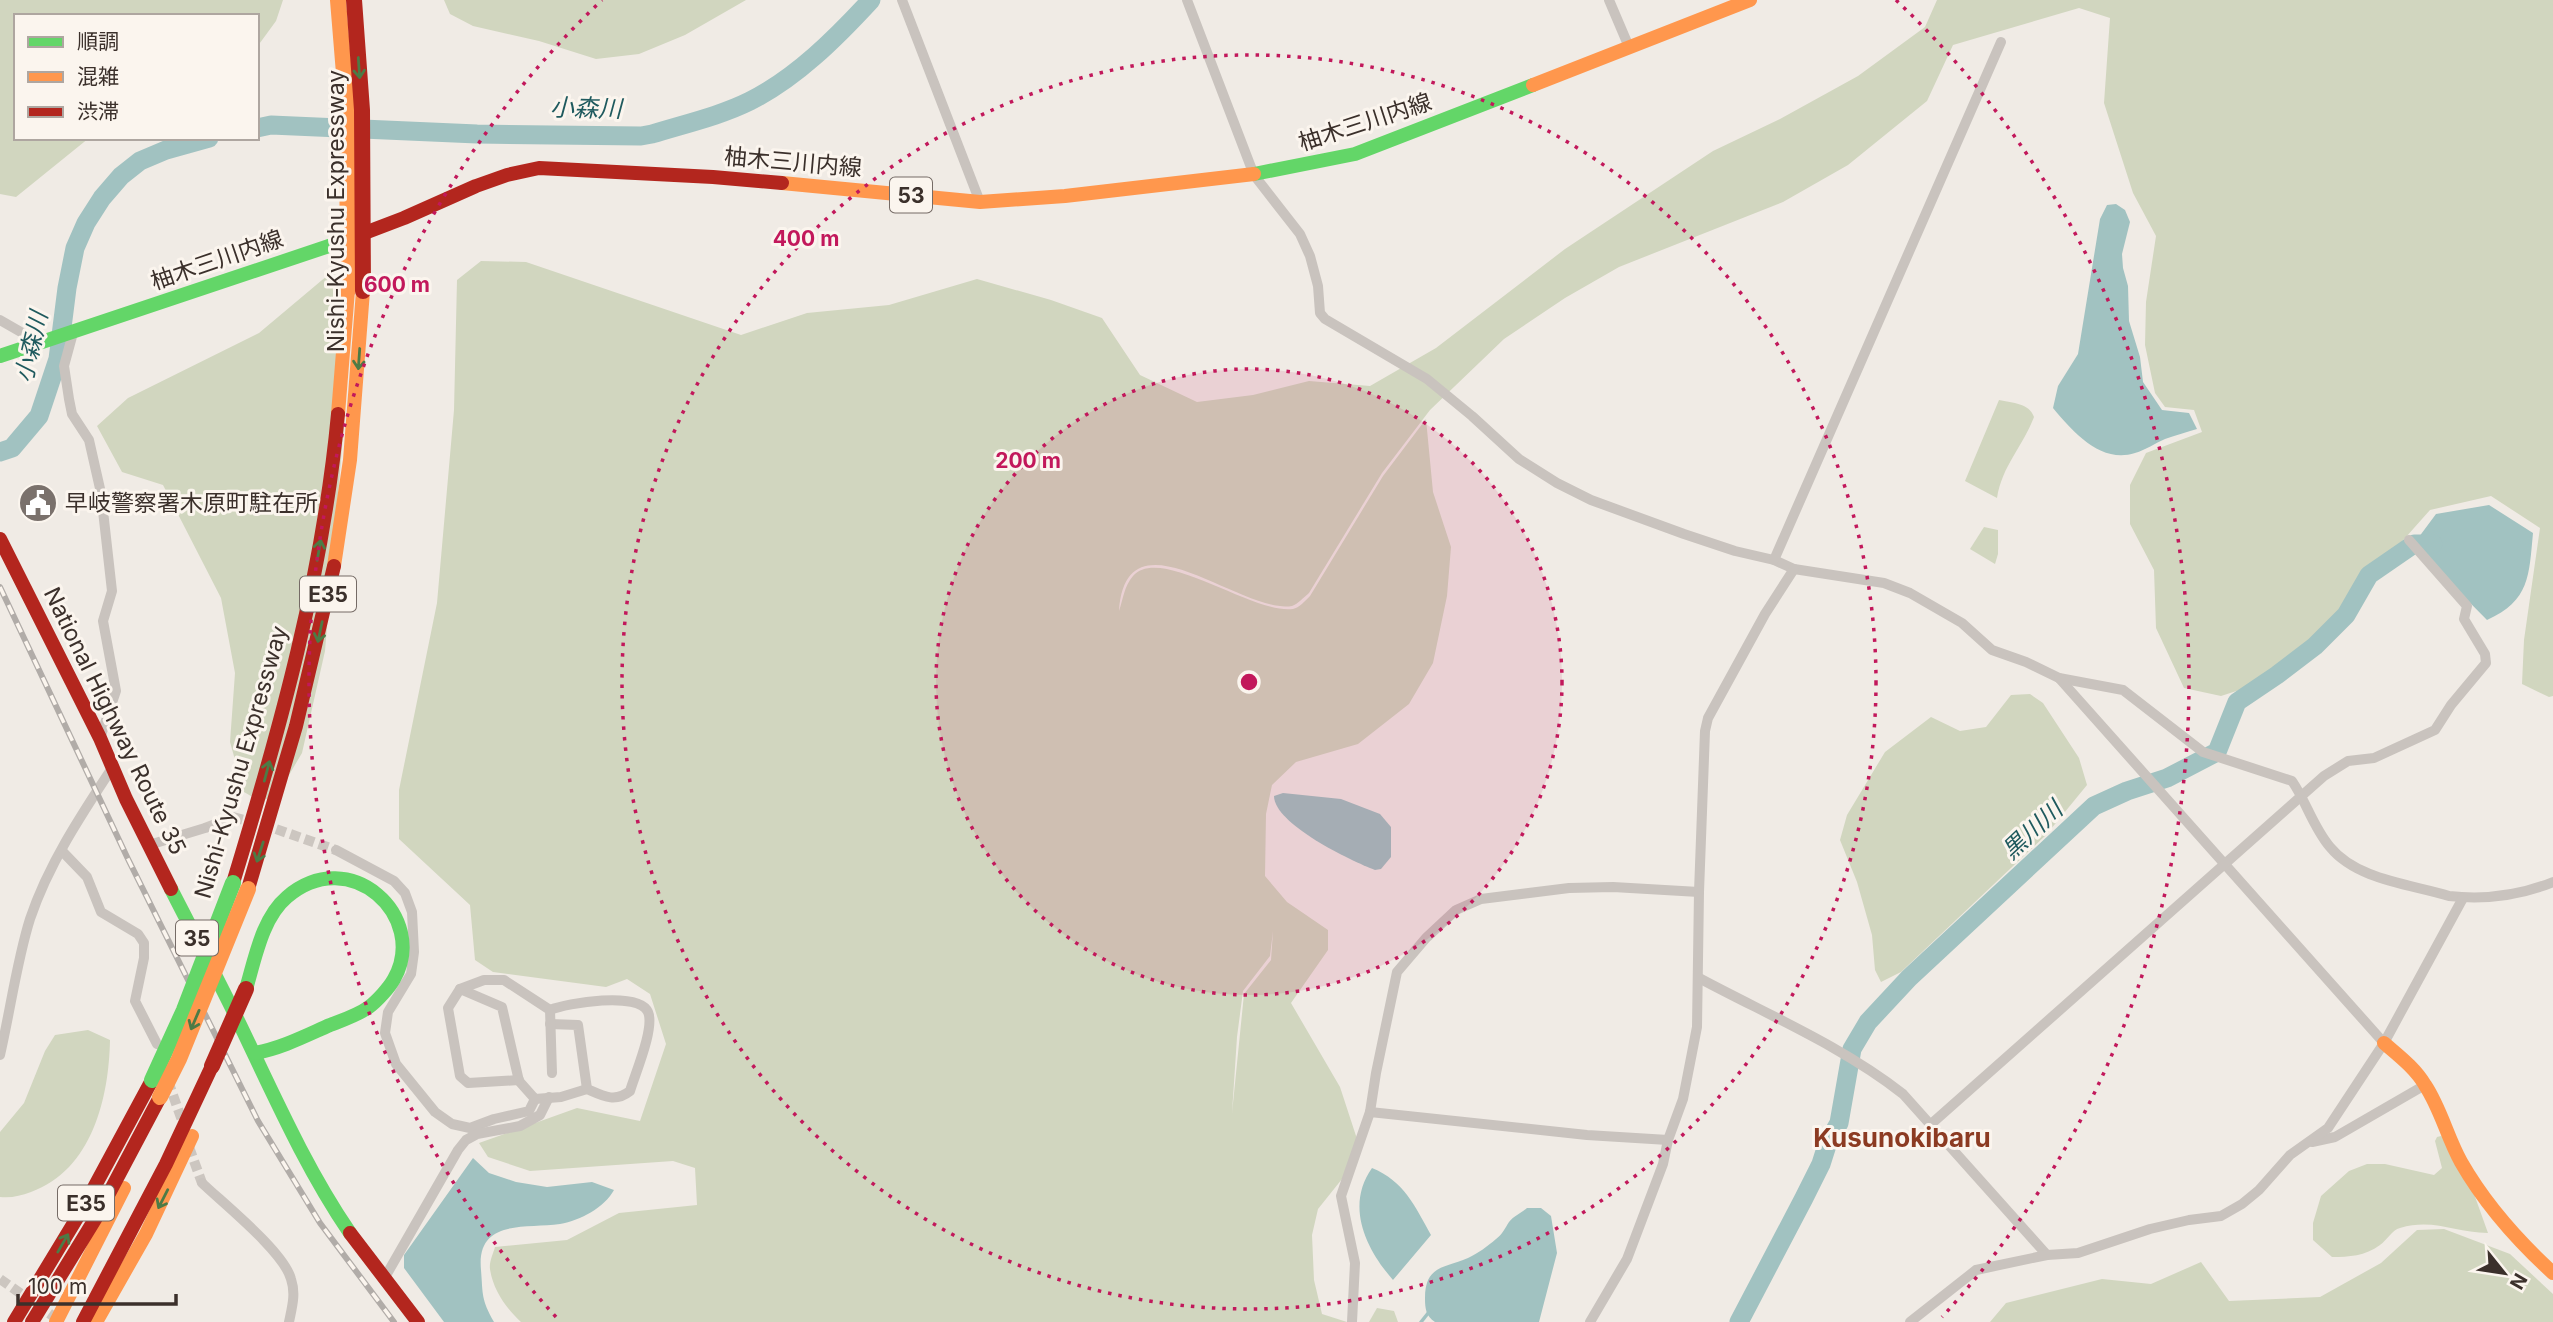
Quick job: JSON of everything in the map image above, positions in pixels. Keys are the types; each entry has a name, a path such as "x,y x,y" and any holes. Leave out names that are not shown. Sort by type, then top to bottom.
{"main road":[{"name":"Nishi-Kyushu Expressway","path":"338,0 347,110 356,290"},
{"name":"Nishi-Kyushu Expressway","path":"20,1319 97,1216 183,1049 241,886 282,782 313,663 335,558 349,461 362,110 355,0"},
{"name":"柚木三川内線","path":"0,356 291,260 404,218 506,175 539,169 713,177 980,202 1025,201 1254,175 1317,164 1355,153 1750,0"},
{"name":"National Highway Route 35","path":"0,539 100,738 149,845 255,1053 289,1129 323,1191 356,1242 418,1322"},
{"path":"96,1322 146,1234 176,1174 216,1068 249,991 274,913 301,885 321,878 345,877 368,886 386,898 398,920 403,946 400,964 389,986 372,1005 278,1049 255,1053"},
{"name":"Nishi-Kyushu Expressway","path":"20,1319 152,1080 241,886"},
{"path":"2384,1043 2408,1063 2426,1085 2459,1160 2476,1188 2553,1273"},
{"path":"83,1322 216,1068"},
{"path":"56,1322 118,1203 160,1097"}],"street":[{"path":"902,0 980,202"},
{"path":"1187,0 1254,175 1300,234 1310,256 1318,286 1320,313 1325,319 1427,379 1519,459 1557,484 1591,500 1684,534 1735,551 1774,559 1794,569 1884,583 1910,593 1962,623 1992,650 2059,678 2123,690 2203,752 2292,780 2328,845 2341,858 2363,872 2463,898 2514,895 2553,882"},
{"path":"1609,0 1629,47"},
{"path":"1774,559 2001,42"},
{"path":"0,320 40,342"},
{"path":"71,334 64,366 69,399 72,414 89,440 101,493 112,591 103,621 116,691 100,738"},
{"path":"1930,1125 2324,776 2348,761 2374,758 2435,730 2451,705 2486,663 2485,654 2464,619 2467,606 2409,540"},
{"path":"1590,1322 1627,1259 1663,1164 1668,1140 1683,1099 1697,1027 1705,732 1709,718 1752,637 1794,569"},
{"path":"2059,678 2384,1043"},
{"path":"0,1055 30,920 62,851 112,768"},
{"path":"149,845 205,828"},
{"path":"336,850 394,881 405,893 413,920 411,974 388,1012 385,1033 396,1064 435,1112 452,1124 470,1128 529,1111 536,1099"},
{"path":"62,851 88,877 101,912 138,934 144,943 144,958 135,1000 157,1044"},
{"path":"1352,1322 1355,1263 1341,1196 1370,1112 1398,972 1426,938 1456,911 1481,899 1569,888 1614,887 1699,892"},
{"path":"1910,1322 1976,1270 2047,1255 2078,1253 2150,1229 2221,1216 2259,1190 2290,1155 2328,1128 2384,1043 2463,898"},
{"path":"1699,978 1876,1073 1903,1094 2047,1255"},
{"path":"519,1080 468,1083 460,1076 448,1008 460,989 484,980 504,980 550,1010"},
{"path":"460,989 502,1007 519,1080 536,1099"},
{"path":"536,1099 587,1089 604,1097 623,1096 630,1091 650,1026 648,1012 642,1004 631,1001 599,1000 562,1005 550,1010"},
{"path":"550,1010 552,1073"},
{"path":"550,1024 578,1024 587,1089"},
{"path":"2305,1144 2335,1137 2426,1085"},
{"path":"384,1279 466,1140 477,1134 520,1126 540,1115 549,1097"},
{"path":"1370,1112 1587,1135 1668,1140"},
{"path":"202,1183 280,1258 291,1277 294,1297 289,1322"}],"green space":[{"path":"0,0 283,0 276,21 259,44 259,14 14,14 14,140 87,140 16,197 0,194"},
{"path":"444,0 746,0 685,35 639,54 596,59 539,41 473,26 450,14"},
{"path":"1937,0 2553,0 2553,696 2549,697 2522,684 2524,640 2540,528 2491,496 2430,510 2398,546 2366,568 2346,608 2258,684 2221,696 2184,688 2156,628 2154,570 2130,524 2130,485 2146,453 2202,432 2194,410 2165,407 2155,393 2145,345 2146,302 2156,236 2133,193 2104,103 2110,18 2079,8 1953,45 1927,101 1848,165 1783,202 1619,267 1565,298 1504,339 1430,410 1382,473 1309,593 1296,604 1270,604 1189,572 1164,566 1142,567 1126,581 1119,611 1130,580 1146,568 1164,568 1185,574 1276,608 1297,607 1310,596 1383,476 1426,419 1433,492 1451,547 1447,596 1433,663 1409,704 1358,744 1296,762 1272,785 1266,814 1265,876 1287,902 1328,930 1328,950 1291,1003 1340,1087 1358,1142 1346,1174 1318,1209 1312,1235 1314,1280 1322,1314 1347,1322 521,1322 515,1317 505,1305 492,1277 490,1264 495,1247 567,1240 619,1213 697,1205 695,1168 673,1161 530,1171 488,1157 479,1143 577,1108 640,1121 666,1044 650,994 627,979 606,987 493,972 475,960 470,905 399,839 399,790 437,603 454,410 457,280 481,261 526,262 741,335 807,313 889,305 977,279 1102,318 1140,375 1197,402 1253,395 1309,381 1370,386 1436,348 1565,249 1713,151 1780,119 1858,76 1925,27","holes":["1273,931 1271,960 1244,994 1232,1113 1243,991 1270,956"]},
{"path":"334,270 344,424 325,651 302,753 279,792 261,802 244,792 230,742 235,673 221,598 163,485 122,472 97,426 128,398 259,333"},
{"path":"1999,400 2024,406 2034,417 2003,476 1997,498 1965,481"},
{"path":"1984,527 1998,530 1998,554 1995,564 1970,549"},
{"path":"2030,694 2043,703 2079,758 2087,785 2046,835 1901,972 1881,982 1875,970 1872,935 1857,882 1840,840 1847,815 1885,752 1931,717 1960,731 1986,727 2011,695"},
{"path":"88,1030 110,1040 101,1108 83,1150 52,1182 23,1195 0,1197 0,1132 24,1103 45,1051 55,1035"},
{"path":"2441,1136 2445,1138 2473,1191 2488,1233 2434,1225 2412,1225 2397,1229 2369,1252 2338,1257 2332,1257 2313,1240 2313,1223 2321,1196 2349,1171 2367,1164 2385,1164 2434,1175 2442,1168 2435,1141"},
{"path":"2444,1229 2510,1254 2553,1294 2553,1322 1990,1322 2006,1303 2102,1279 2151,1284 2201,1262 2229,1301 2320,1297 2381,1263 2417,1230"},
{"path":"1377,1308 1394,1311 1398,1322 1369,1322"}],"water":[{"path":"2116,204 2125,210 2130,222 2122,254 2123,268 2128,286 2129,321 2140,357 2143,382 2162,410 2189,413 2197,429 2165,439 2139,452 2123,455 2111,454 2089,444 2069,427 2053,408 2058,386 2078,354 2100,219 2107,205"},
{"path":"2489,505 2533,533 2525,585 2512,604 2487,620 2413,545 2436,514"},
{"path":"1283,793 1341,799 1380,814 1391,827 1391,857 1381,869 1375,870 1316,840 1286,818 1277,807 1274,796"},
{"path":"473,1158 489,1173 516,1182 547,1187 592,1182 614,1190 598,1208 576,1220 506,1229 495,1234 486,1242 481,1270 483,1297 494,1322 444,1322 404,1268 404,1255"},
{"path":"1372,1168 1401,1187 1431,1235 1393,1280 1375,1255 1362,1227 1360,1197"},
{"path":"1527,1208 1541,1208 1551,1216 1557,1253 1539,1322 1432,1320 1425,1306 1425,1298 1428,1279 1433,1273 1482,1250 1500,1236 1511,1220"}],"waterway":[{"name":"小森川","path":"259,128 271,125 477,134 652,134 727,111 767,92 815,56 871,0"},
{"name":"小森川","path":"0,452 12,448 39,416 58,359 75,248 86,223 102,198 121,176 140,161 202,140"},
{"name":"黒川川","path":"1739,1322 1804,1198 1839,1123 1852,1049 1868,1022 1909,978 2094,806 2127,791 2167,778 2217,752 2237,702 2315,646 2346,615 2369,575 2414,544 2433,544"},
{"path":"1421,1322 1429,1312"}],"tunnel":[{"path":"205,828 233,817 336,850"},
{"path":"168,1081 184,1126"},
{"path":"189,1147 202,1183"},
{"path":"0,1279 60,1321"}],"railway":[{"path":"0,587 128,859 258,1121 320,1223 394,1322"}],"traffic: fast":[{"path":"1254,174 1355,154 1533,85"},
{"path":"0,356 341,242"},
{"path":"246,989 260,940 271,916 287,897 311,882 335,878 358,883 377,894 392,912 401,932 402,955 394,979 369,1007 284,1045 255,1053"},
{"path":"152,1080 184,1010 233,883"},
{"path":"171,889 293,1134 350,1233"}],"traffic: slow":[{"path":"338,0 347,110 348,290"},
{"path":"1533,85 1750,0"},
{"path":"782,183 980,202 1065,196 1254,174"},
{"path":"338,414 348,290"},
{"path":"334,566 350,460 363,291"},
{"path":"160,1097 179,1059 248,889"},
{"path":"2384,1043 2412,1068 2425,1085 2470,1178 2491,1207 2553,1273"},
{"path":"96,1322 146,1234 192,1136"},
{"path":"56,1322 124,1188"}],"traffic: jam":[{"path":"354,0 362,110 363,291"},
{"path":"341,242 476,186 539,168 782,183"},
{"path":"233,883 283,709 311,593 338,414"},
{"path":"0,539 100,738 126,799 171,889"},
{"path":"248,889 296,726 334,566"},
{"path":"212,1066 246,989"},
{"path":"83,1322 166,1164 212,1066"},
{"path":"14,1322 83,1208 152,1080"},
{"path":"32,1322 97,1216 160,1097"},
{"path":"350,1233 418,1322"}],"place":[{"name":"早岐警察署木原町駐在所","path":"38,503"}],"district":[{"name":"Kusunokibaru","path":"1902,1137"}]}
